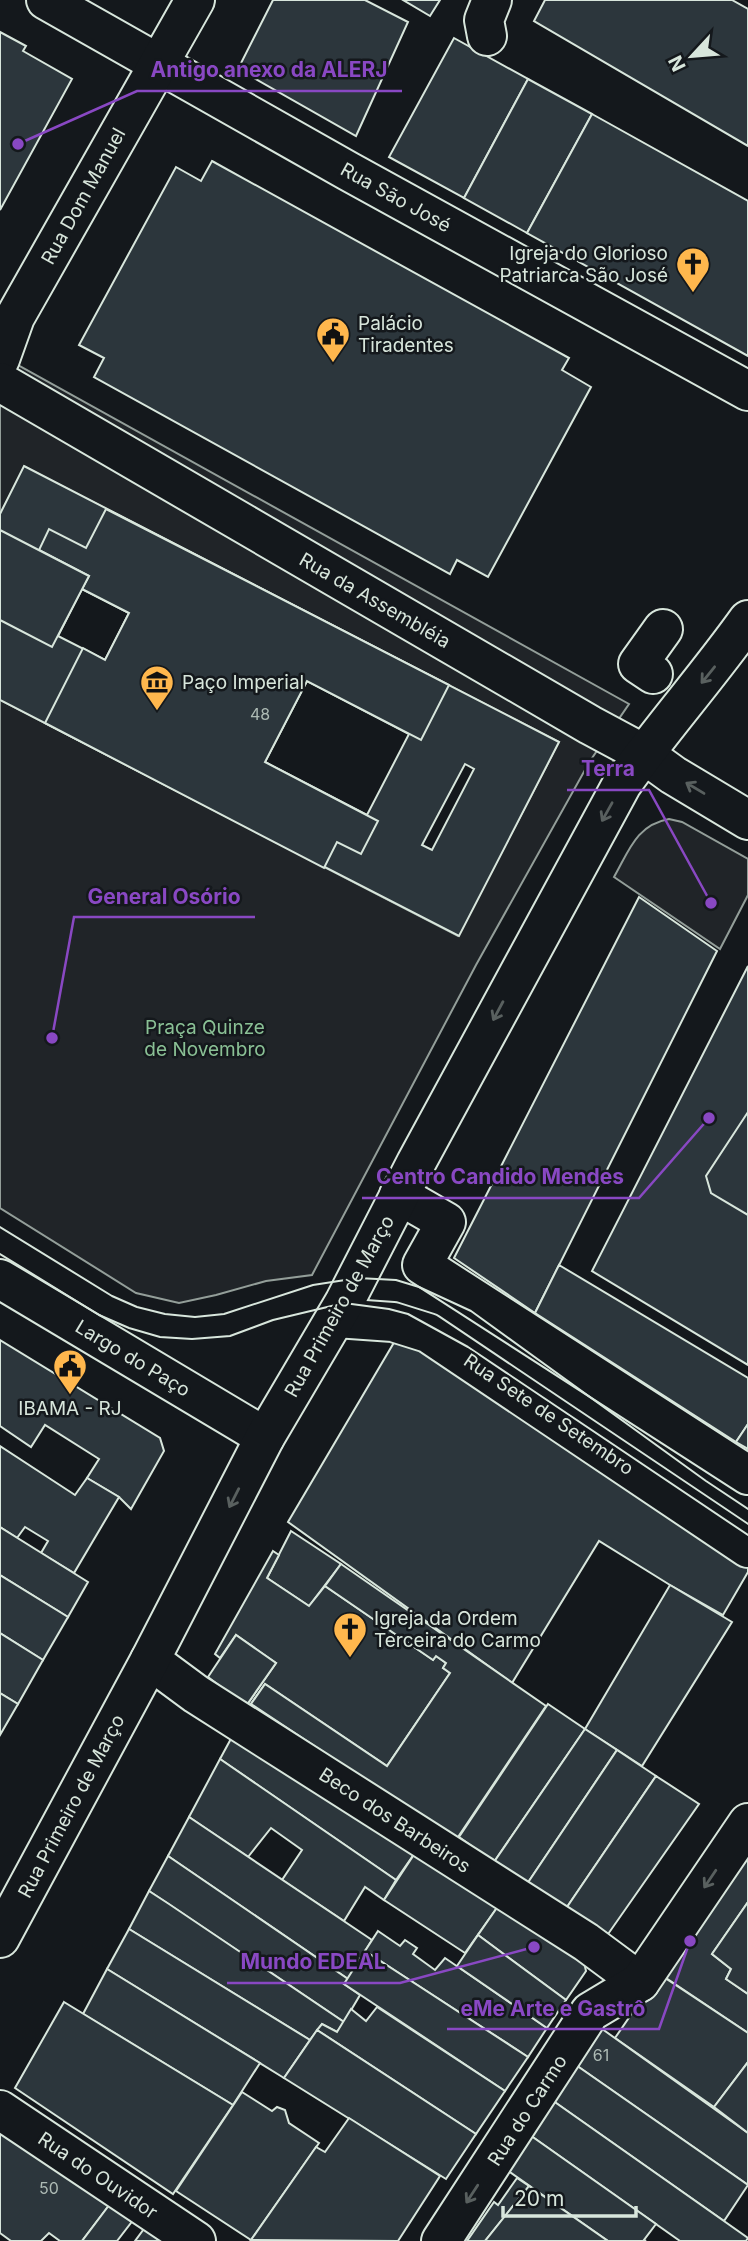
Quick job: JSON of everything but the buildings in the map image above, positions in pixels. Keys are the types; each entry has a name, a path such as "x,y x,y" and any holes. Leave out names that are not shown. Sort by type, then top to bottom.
{"street":[{"name":"Rua São José","path":"46,0 748,391"},
{"name":"Rua Dom Manuel","path":"0,359 15,317 195,0"},
{"name":"Rua da Assembléia","path":"0,382 643,754 748,820"},
{"name":"Rua Primeiro de Março","path":"0,1938 150,1660 265,1437 336,1318 399,1195 622,784 748,620"},
{"path":"653,674 638,664 663,629"},
{"path":"399,1195 446,1222 422,1265 748,1475"},
{"name":"Largo do Paço","path":"0,1279 265,1437"},
{"name":"Rua Sete de Setembro","path":"336,1318 393,1322 428,1333 748,1548"},
{"name":"Beco dos Barbeiros","path":"150,1660 196,1693 586,1942 640,1982"},
{"name":"Rua do Carmo","path":"441,2241 590,2012 640,1982 748,1823"},
{"name":"Rua do Ouvidor","path":"0,2110 196,2241"}],"green space":[{"name":"Praça Quinze de Novembro","path":"0,355 629,704 590,761 476,965 312,1275 266,1281 179,1303 136,1293 0,1208 0,700 458,936 559,742 25,467 0,514"},
{"path":"669,819 682,822 748,859 748,895 720,949 614,877 641,833 658,822"}],"tram line":[{"path":"0,1227 112,1296 137,1307 165,1314 195,1317 224,1314 313,1285 358,1278 396,1280 419,1287 471,1311 748,1509"},
{"path":"0,1254 99,1315 160,1337 192,1339 230,1336 273,1320 344,1303 408,1314 468,1347 748,1535"}],"place":[{"name":"Antigo anexo da ALERJ","path":"18,144"},
{"name":"Igreja do Glorioso Patriarca São José","path":"693,294"},
{"name":"Palácio Tiradentes","path":"333,364"},
{"name":"Paço Imperial","path":"157,712"},
{"name":"Terra","path":"711,903"},
{"name":"General Osório","path":"52,1038"},
{"name":"Centro Candido Mendes","path":"709,1118"},
{"name":"IBAMA - RJ","path":"70,1396"},
{"name":"Igreja da Ordem Terceira do Carmo","path":"350,1659"},
{"name":"eMe Arte e Gastrô","path":"690,1941"},
{"name":"Mundo EDEAL","path":"534,1947"}]}
